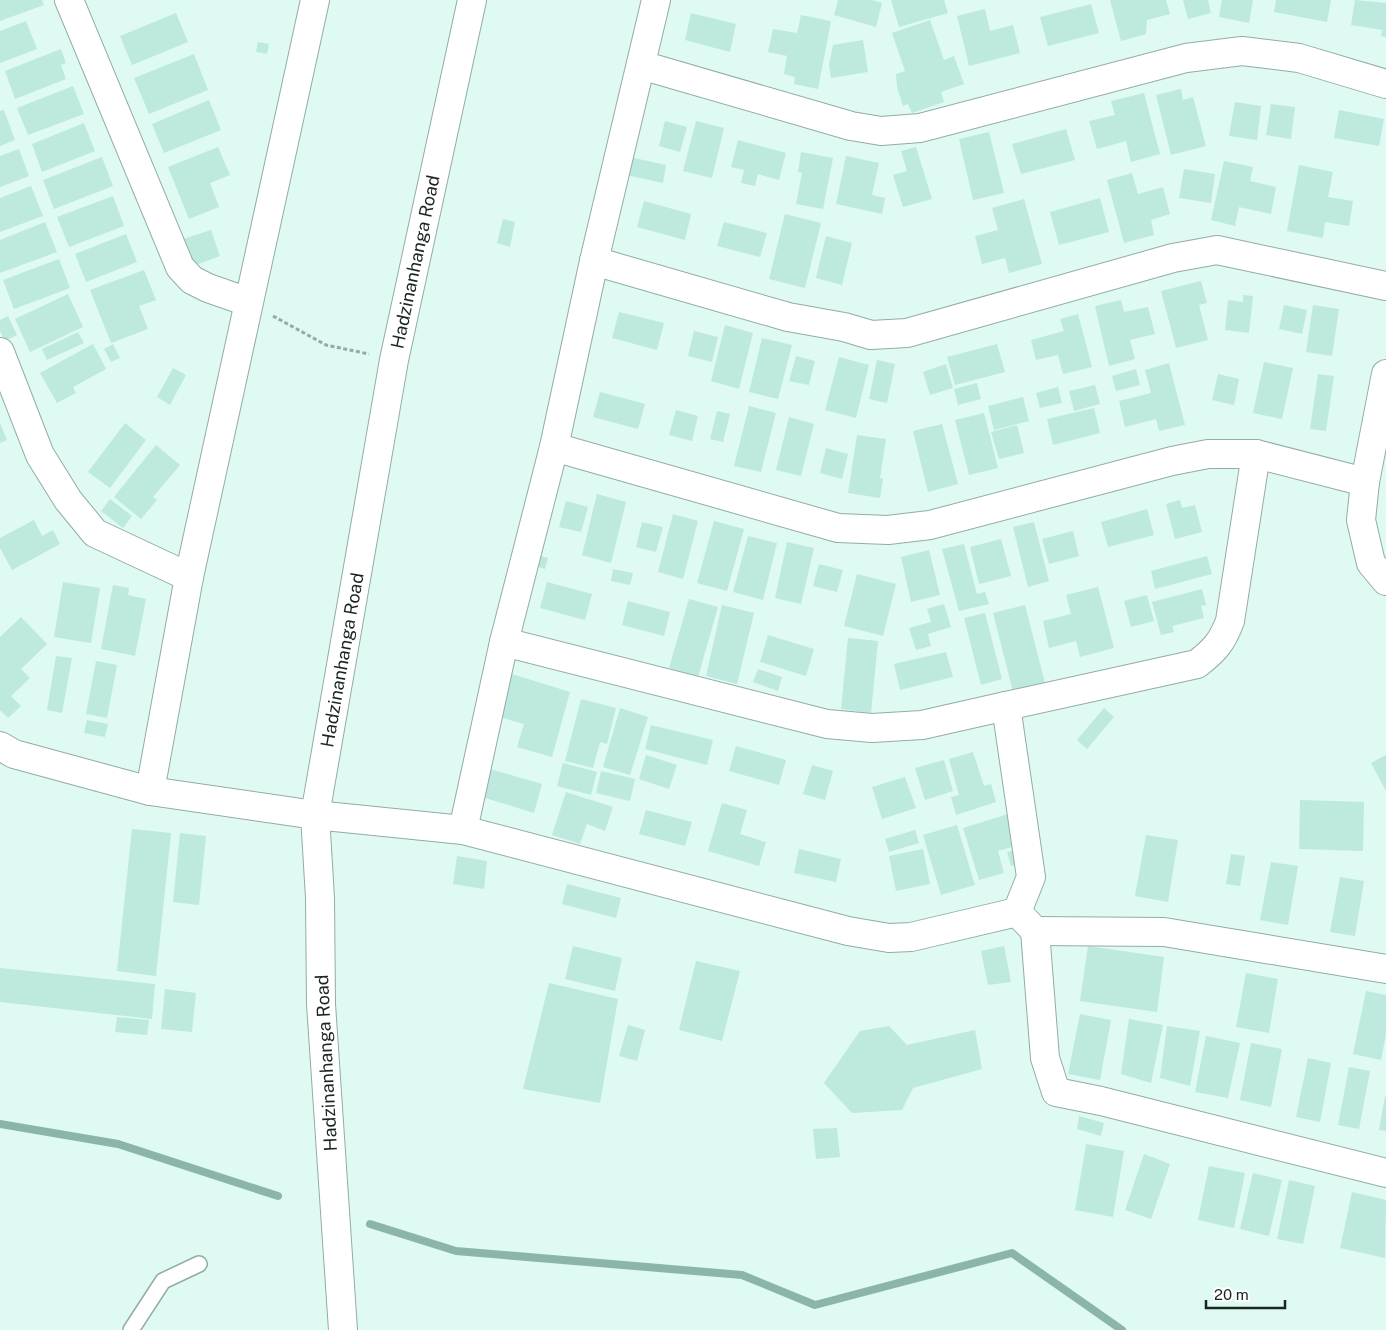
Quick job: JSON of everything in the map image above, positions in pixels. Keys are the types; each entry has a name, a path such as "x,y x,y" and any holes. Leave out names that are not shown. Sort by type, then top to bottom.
{"street":[{"path":"69,0 180,267 192,280 208,288 248,302"},
{"path":"150,791 188,576 315,0"},
{"name":"Hadzinanhanga Road","path":"343,1330 321,1004 320,898 315,815 394,360 472,0"},
{"path":"463,830 504,642 554,447 594,261 656,0"},
{"path":"641,65 851,126 882,131 920,128 1186,58 1242,51 1299,58 1386,84"},
{"path":"594,261 788,317 844,327 871,335 907,333 1173,258 1217,250 1386,286"},
{"path":"0,352 40,454 68,500 95,533 188,576"},
{"path":"1386,374 1365,482 1361,520 1370,563 1386,581"},
{"path":"554,447 838,528 888,530 930,525 1172,461 1208,454 1256,454 1365,482"},
{"path":"504,642 827,724 872,728 922,725 1197,664 1211,654 1224,637 1230,621 1256,454"},
{"path":"1006,706 1031,877 1026,922 1045,1058 1056,1092 1101,1101 1386,1173"},
{"path":"0,746 14,754 150,791 315,815 463,830 848,931 889,938 911,937 1026,922 1164,932 1386,969"}],"lane":[{"path":"131,1330 162,1281 199,1264"}],"path":[{"path":"248,302 326,345 394,360"}],"building":[{"path":"0,0 42,0 44,5 0,21"},
{"path":"838,0 872,0 882,3 876,27 834,15"},
{"path":"891,0 944,0 948,13 899,27"},
{"path":"1110,0 1166,0 1170,14 1147,20 1146,34 1121,41"},
{"path":"1183,0 1208,0 1211,13 1188,19"},
{"path":"1222,0 1253,0 1249,23 1219,17"},
{"path":"1276,0 1331,0 1327,22 1274,12"},
{"path":"1355,0 1386,3 1386,37 1381,36 1382,30 1351,25"},
{"path":"1091,4 1099,33 1048,46 1040,17"},
{"path":"985,9 990,31 1013,25 1020,53 969,66 957,16"},
{"path":"176,13 188,42 132,65 120,36"},
{"path":"691,13 736,24 730,52 685,40"},
{"path":"801,15 831,21 818,89 794,84 795,77 784,74 787,56 768,52 773,29 797,33"},
{"path":"930,20 944,60 954,56 964,84 941,92 944,102 912,113 908,104 903,106 897,87 896,74 905,71 892,33"},
{"path":"26,21 37,49 0,63 0,31"},
{"path":"863,40 868,72 831,78 829,65 833,45"},
{"path":"258,42 269,44 267,54 256,52"},
{"path":"61,49 66,63 61,65 66,79 15,99 5,71"},
{"path":"194,54 208,90 149,114 134,78"},
{"path":"73,86 84,114 28,135 17,108"},
{"path":"1181,89 1183,100 1193,97 1206,146 1171,155 1156,95"},
{"path":"1144,93 1160,154 1131,162 1126,141 1097,149 1089,121 1115,115 1111,101"},
{"path":"209,100 221,130 164,153 152,124"},
{"path":"1235,102 1261,106 1257,140 1229,136"},
{"path":"1271,104 1295,107 1291,139 1266,135"},
{"path":"4,110 15,140 0,146 0,111"},
{"path":"1339,110 1384,119 1379,146 1334,138"},
{"path":"665,121 687,127 680,152 659,146"},
{"path":"696,121 724,128 712,178 683,171"},
{"path":"84,123 95,151 42,172 32,144"},
{"path":"1066,129 1075,160 1021,174 1012,144"},
{"path":"989,132 1004,193 973,200 959,139"},
{"path":"738,140 786,153 779,180 758,174 755,186 741,183 744,170 731,167"},
{"path":"218,147 230,175 210,183 219,207 189,219 168,167"},
{"path":"916,147 932,199 903,207 893,175 907,171 901,151"},
{"path":"19,149 29,176 0,187 0,156"},
{"path":"801,152 833,158 823,209 796,204 802,173 798,172"},
{"path":"625,156 666,165 663,183 622,174"},
{"path":"846,156 879,163 872,195 885,198 882,214 836,204"},
{"path":"102,157 113,186 54,209 43,180"},
{"path":"1224,161 1253,167 1250,181 1276,187 1271,214 1239,207 1235,226 1211,220"},
{"path":"1299,165 1333,172 1328,197 1353,201 1349,226 1325,222 1323,238 1287,231"},
{"path":"1184,169 1215,174 1211,203 1179,198"},
{"path":"1132,173 1138,194 1163,187 1170,214 1151,220 1154,235 1124,243 1107,180"},
{"path":"31,186 43,216 0,232 0,198"},
{"path":"113,196 124,226 69,247 57,217"},
{"path":"1100,198 1109,232 1059,245 1050,212"},
{"path":"1024,199 1042,264 1009,273 1005,258 982,264 975,236 998,230 992,208"},
{"path":"644,201 691,214 685,240 637,227"},
{"path":"785,214 821,223 805,288 769,279"},
{"path":"503,219 515,222 510,247 497,243"},
{"path":"45,222 57,252 0,273 0,240"},
{"path":"724,222 767,233 760,257 717,246"},
{"path":"211,230 220,256 193,266 183,239"},
{"path":"126,234 137,262 86,282 75,254"},
{"path":"826,236 852,243 842,285 816,278"},
{"path":"59,259 70,288 14,309 3,280"},
{"path":"144,270 156,300 139,306 148,329 111,343 90,290"},
{"path":"1201,281 1207,303 1199,305 1208,340 1176,348 1161,291"},
{"path":"68,294 83,327 30,352 15,319"},
{"path":"1243,295 1253,296 1249,333 1225,330 1228,300 1243,302"},
{"path":"1121,300 1124,312 1148,307 1155,334 1130,340 1135,359 1109,366 1095,306"},
{"path":"1284,305 1307,310 1302,334 1279,329"},
{"path":"1313,305 1339,309 1332,356 1306,352"},
{"path":"619,312 664,323 657,350 612,338"},
{"path":"1078,314 1092,367 1063,374 1058,355 1036,360 1031,340 1064,331 1060,319"},
{"path":"8,316 17,335 5,341 0,331 0,320"},
{"path":"725,325 753,333 739,389 711,381"},
{"path":"694,331 718,337 712,362 688,356"},
{"path":"78,332 84,343 47,360 42,349"},
{"path":"762,338 792,345 778,399 749,392"},
{"path":"93,344 106,369 73,387 76,393 57,403 40,373"},
{"path":"113,344 120,358 111,362 104,349"},
{"path":"997,344 1005,372 955,385 947,357"},
{"path":"796,356 815,361 809,385 789,381"},
{"path":"839,357 869,365 856,418 825,410"},
{"path":"877,360 895,364 887,403 869,399"},
{"path":"1264,362 1293,368 1282,419 1253,413"},
{"path":"1169,363 1185,425 1159,431 1156,419 1125,427 1119,401 1151,393 1145,370"},
{"path":"946,364 953,388 930,395 923,372"},
{"path":"173,368 186,375 170,405 157,397"},
{"path":"1136,369 1140,385 1116,391 1112,376"},
{"path":"1218,374 1239,379 1234,405 1212,400"},
{"path":"1318,374 1334,376 1326,431 1310,429"},
{"path":"977,383 981,399 958,405 954,389"},
{"path":"1095,385 1100,404 1074,411 1069,391"},
{"path":"1058,387 1062,403 1040,408 1036,393"},
{"path":"600,392 645,404 638,429 593,417"},
{"path":"1023,397 1029,421 994,430 988,406"},
{"path":"749,406 776,413 761,472 734,466"},
{"path":"1094,408 1100,433 1053,445 1047,419"},
{"path":"676,410 698,416 692,441 669,435"},
{"path":"717,411 730,414 723,442 710,439"},
{"path":"984,413 998,468 969,475 955,420"},
{"path":"789,417 814,424 801,476 776,470"},
{"path":"0,423 7,440 0,443"},
{"path":"125,423 146,440 110,488 88,472"},
{"path":"942,424 958,484 928,492 913,431"},
{"path":"1017,425 1024,453 999,459 991,432"},
{"path":"857,435 886,439 880,478 883,479 880,498 848,493"},
{"path":"156,445 180,465 153,497 157,500 141,519 114,497"},
{"path":"826,448 848,454 842,479 820,473"},
{"path":"597,494 626,502 611,563 582,555"},
{"path":"110,499 132,516 123,528 101,511"},
{"path":"1180,500 1182,508 1195,505 1202,532 1175,539 1166,504"},
{"path":"566,501 588,507 581,532 559,527"},
{"path":"1147,509 1154,535 1108,547 1101,522"},
{"path":"673,514 698,521 683,579 658,572"},
{"path":"34,520 42,536 53,530 60,544 12,570 0,548 0,538"},
{"path":"714,521 744,529 727,591 697,583"},
{"path":"642,522 663,527 656,552 636,547"},
{"path":"1034,522 1049,581 1028,587 1013,527"},
{"path":"1073,531 1079,556 1049,564 1042,539"},
{"path":"748,536 777,543 763,600 733,592"},
{"path":"1001,539 1011,576 979,584 970,547"},
{"path":"787,542 814,548 801,604 775,598"},
{"path":"964,544 977,594 985,592 989,604 959,611 942,549"},
{"path":"929,550 940,595 911,602 901,557"},
{"path":"535,554 548,558 545,569 532,565"},
{"path":"1207,556 1212,574 1155,589 1151,571"},
{"path":"819,564 843,570 837,592 813,586"},
{"path":"613,569 633,573 630,585 611,581"},
{"path":"857,574 896,584 883,636 844,626"},
{"path":"63,582 100,588 91,643 54,637"},
{"path":"547,582 592,594 585,620 540,608"},
{"path":"113,585 129,588 128,595 146,599 135,656 101,649"},
{"path":"1098,587 1114,648 1080,657 1076,641 1049,648 1043,621 1071,614 1066,595"},
{"path":"1202,589 1206,605 1201,606 1204,618 1172,626 1174,632 1161,635 1152,602"},
{"path":"1147,595 1154,621 1131,627 1124,601"},
{"path":"689,599 718,607 698,677 669,668"},
{"path":"628,601 670,612 664,636 622,625"},
{"path":"944,604 951,627 928,634 931,646 916,650 909,628 931,622 927,609"},
{"path":"722,605 754,613 737,684 706,676"},
{"path":"1025,605 1045,683 1013,692 993,613"},
{"path":"985,613 1002,679 981,685 964,618"},
{"path":"21,617 47,644 21,669 30,678 11,696 21,706 8,718 0,710 0,637"},
{"path":"768,635 814,649 806,676 760,662"},
{"path":"848,638 878,641 871,713 841,709"},
{"path":"946,652 953,677 900,690 894,664"},
{"path":"56,656 72,658 62,713 47,710"},
{"path":"96,661 117,665 107,718 86,714"},
{"path":"758,669 782,677 778,691 753,682"},
{"path":"512,674 570,692 552,757 517,747 524,724 499,717"},
{"path":"581,699 616,708 607,744 600,742 593,768 565,761"},
{"path":"620,708 648,717 630,775 603,767"},
{"path":"1104,708 1114,717 1087,749 1077,740"},
{"path":"87,720 108,724 105,737 84,733"},
{"path":"651,725 713,740 707,765 645,749"},
{"path":"736,746 786,760 779,785 729,771"},
{"path":"973,752 984,786 991,784 996,802 956,815 951,797 959,795 949,759"},
{"path":"646,755 677,765 669,789 639,779"},
{"path":"1386,755 1386,791 1371,763"},
{"path":"944,760 953,791 925,800 915,768"},
{"path":"563,763 597,772 591,795 557,786"},
{"path":"812,765 833,771 825,800 803,794"},
{"path":"490,769 542,784 534,813 482,797"},
{"path":"601,771 635,779 630,801 596,793"},
{"path":"905,777 916,808 882,819 872,787"},
{"path":"566,792 613,807 605,831 587,824 580,844 552,835"},
{"path":"1300,800 1364,802 1363,851 1299,849"},
{"path":"722,803 747,810 740,834 766,842 759,866 708,851"},
{"path":"646,810 692,822 685,846 639,834"},
{"path":"1008,814 1018,845 998,851 1004,873 979,880 963,828"},
{"path":"957,825 975,885 941,895 923,835"},
{"path":"132,829 171,833 156,976 117,971"},
{"path":"915,830 919,843 889,852 885,839"},
{"path":"180,833 206,836 199,905 173,902"},
{"path":"1146,835 1178,840 1168,902 1135,896"},
{"path":"799,849 841,859 836,882 794,873"},
{"path":"923,849 930,884 896,891 889,856"},
{"path":"1017,849 1022,862 1011,866 1007,852"},
{"path":"1231,854 1245,856 1240,886 1226,884"},
{"path":"457,856 487,861 484,889 453,884"},
{"path":"1271,862 1298,866 1288,925 1260,920"},
{"path":"1340,877 1364,881 1355,936 1330,932"},
{"path":"567,884 621,898 616,918 562,904"},
{"path":"573,946 622,958 615,991 565,979"},
{"path":"1004,946 1011,982 988,985 981,951"},
{"path":"1088,946 1164,957 1157,1012 1080,1001"},
{"path":"696,961 740,971 722,1041 679,1030"},
{"path":"0,968 155,984 152,1019 0,1002"},
{"path":"1246,973 1278,979 1269,1033 1236,1027"},
{"path":"549,983 618,999 600,1103 523,1089"},
{"path":"165,989 196,993 192,1032 161,1029"},
{"path":"1366,991 1386,995 1386,1034 1381,1060 1353,1054"},
{"path":"1080,1014 1111,1020 1100,1080 1068,1074"},
{"path":"117,1017 149,1020 147,1035 115,1032"},
{"path":"1129,1019 1163,1025 1151,1083 1121,1074"},
{"path":"628,1025 645,1030 637,1061 619,1056"},
{"path":"889,1026 907,1045 975,1030 982,1069 913,1088 902,1110 852,1113 824,1083 860,1031"},
{"path":"1167,1026 1200,1031 1190,1086 1160,1078"},
{"path":"1206,1036 1240,1043 1228,1098 1195,1092"},
{"path":"1251,1043 1282,1049 1271,1107 1240,1100"},
{"path":"1308,1058 1331,1063 1320,1122 1296,1117"},
{"path":"1349,1067 1370,1071 1359,1129 1338,1125"},
{"path":"1386,1097 1386,1131 1379,1130"},
{"path":"1079,1116 1104,1123 1101,1136 1077,1129"},
{"path":"837,1128 840,1157 816,1159 813,1129"},
{"path":"1086,1144 1124,1151 1113,1217 1075,1210"},
{"path":"1144,1154 1170,1164 1151,1219 1125,1210"},
{"path":"1209,1166 1245,1173 1234,1228 1198,1220"},
{"path":"1253,1173 1282,1180 1269,1236 1240,1229"},
{"path":"1289,1180 1315,1186 1303,1244 1277,1239"},
{"path":"1352,1192 1386,1200 1385,1258 1340,1248"}],"waterway":[{"path":"0,1124 118,1144 278,1196"},
{"path":"370,1224 456,1251 742,1275 815,1305 1012,1253 1122,1330"}]}
